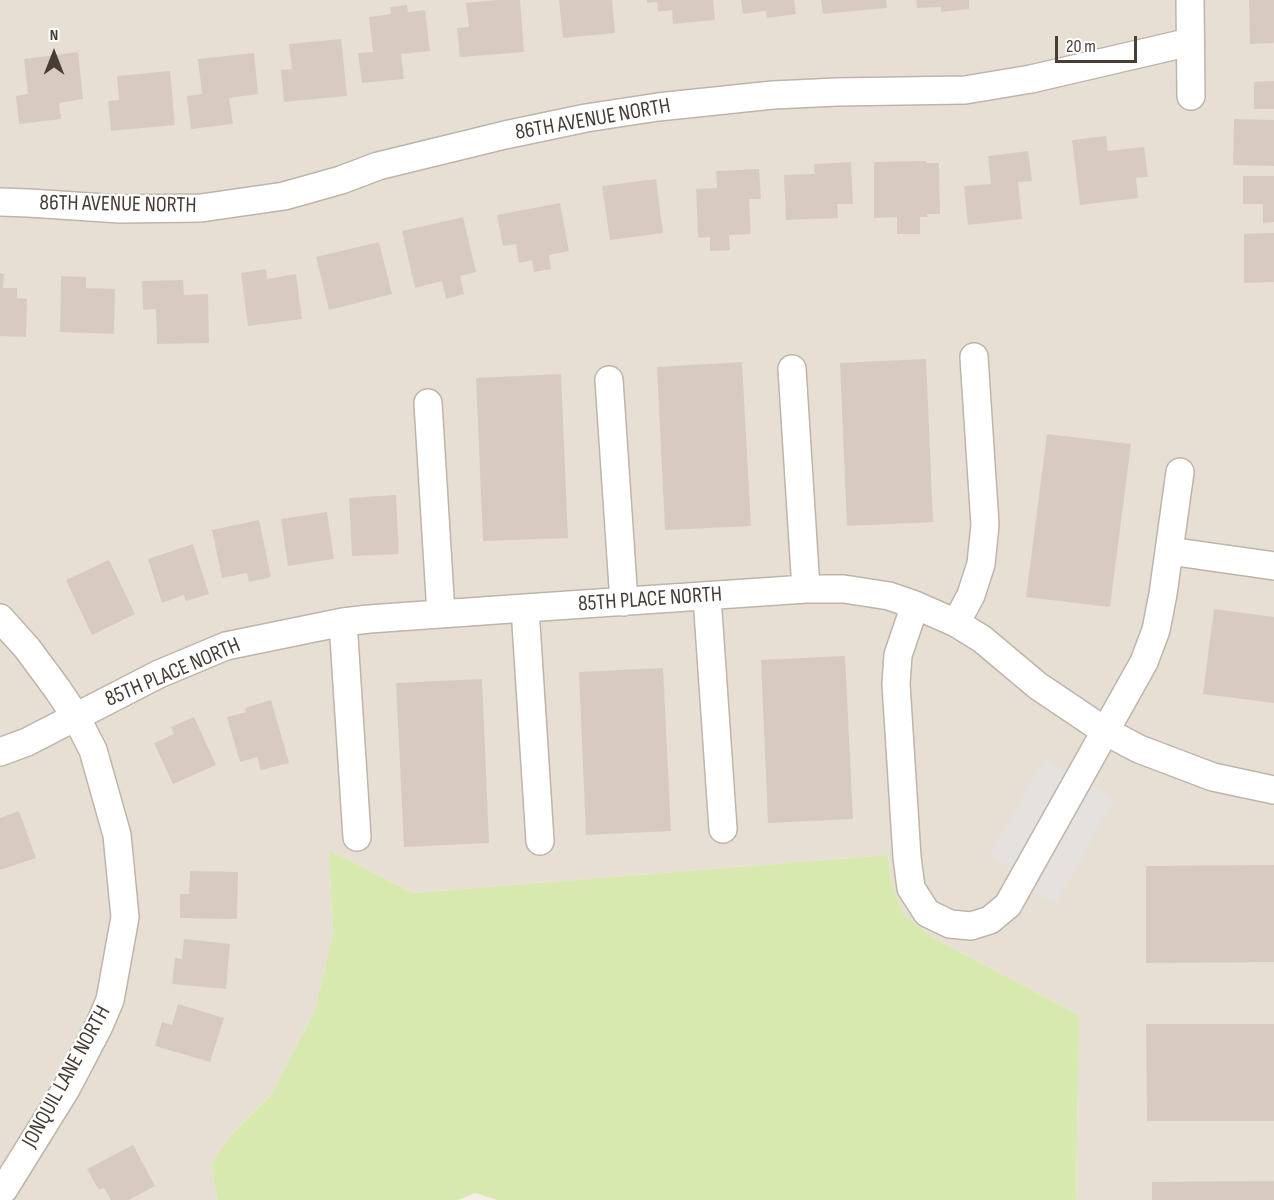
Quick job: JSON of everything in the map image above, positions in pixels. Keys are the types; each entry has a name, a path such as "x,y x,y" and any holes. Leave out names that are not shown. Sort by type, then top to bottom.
{"street":[{"path":"1190,0 1191,96"},
{"name":"86TH AVENUE NORTH","path":"0,202 120,209 201,208 284,196 341,180 378,166 586,118 658,107 773,95 965,90 1031,79 1190,42"},
{"path":"956,623 971,595 981,564 985,525 974,357"},
{"path":"792,369 806,590"},
{"path":"609,380 624,602"},
{"path":"428,403 441,614"},
{"path":"915,605 898,655 896,684 911,888 927,913 950,924 971,926 990,920 1008,905 1144,662 1156,630 1163,594 1180,472"},
{"path":"1169,551 1274,566"},
{"name":"85TH PLACE NORTH","path":"0,752 27,742 159,674 226,646 343,622 525,608 844,589 889,596 956,623 982,639 1038,686 1105,731 1139,749 1213,777 1274,789"},
{"path":"707,597 723,830"},
{"path":"525,608 540,841"},
{"name":"JONQUIL LANE NORTH","path":"0,618 33,656 58,690 76,717 93,750 117,835 125,917 110,1000 99,1026 7,1192"},
{"path":"343,622 357,837"}],"shaded area":[{"path":"0,0 1274,0 1274,1200 1076,1200 1079,1015 932,937 904,915 891,882 888,855 413,893 329,850 333,934 314,1013 271,1095 232,1134 211,1164 217,1200 0,1200"},
{"path":"1044,759 1115,798 1057,904 1006,879 1012,868 989,856"}],"green space":[{"path":"329,850 413,893 888,855 891,882 904,915 932,937 1079,1015 1076,1200 498,1200 475,1193 458,1200 217,1200 211,1164 232,1134 271,1095 314,1013 333,934"}],"building":[{"path":"520,0 524,52 460,57 457,28 469,27 466,3"},
{"path":"559,0 612,0 615,33 563,38"},
{"path":"647,0 713,0 715,20 673,24 672,10 658,12 657,2 647,3"},
{"path":"741,0 794,0 796,14 767,18 766,11 743,14"},
{"path":"821,0 886,0 887,8 823,14"},
{"path":"916,0 969,0 969,9 941,12 941,7 917,8"},
{"path":"1249,0 1274,0 1274,43 1250,44"},
{"path":"407,5 408,12 425,10 430,51 401,54 404,79 362,83 358,53 373,52 369,17 391,14 390,7"},
{"path":"341,39 347,96 284,102 281,70 292,69 289,44"},
{"path":"78,52 83,99 59,103 61,119 19,124 16,96 28,94 24,59"},
{"path":"254,53 258,94 229,98 233,124 191,129 187,96 202,94 198,59"},
{"path":"170,71 175,125 111,131 108,101 119,100 117,76"},
{"path":"1274,81 1274,109 1254,109 1254,82"},
{"path":"1234,119 1274,120 1274,166 1233,165"},
{"path":"1106,136 1108,151 1144,147 1148,177 1136,178 1138,198 1080,205 1072,140"},
{"path":"1028,151 1032,181 1018,182 1022,219 968,225 964,186 991,184 988,156"},
{"path":"926,161 926,163 939,163 940,214 927,214 928,217 920,217 920,234 897,234 897,217 874,218 874,162"},
{"path":"851,162 853,204 837,204 838,218 786,220 784,175 815,174 814,164"},
{"path":"759,169 761,199 749,199 751,234 729,235 730,250 710,251 710,237 698,238 696,189 717,188 716,171"},
{"path":"1243,176 1274,176 1274,222 1263,223 1263,204 1243,204"},
{"path":"656,179 663,233 610,240 602,186"},
{"path":"560,203 569,251 549,255 551,269 534,272 532,260 519,263 516,244 503,246 497,215"},
{"path":"463,217 476,272 460,276 464,294 446,299 442,281 415,288 402,231"},
{"path":"1274,233 1274,282 1244,283 1244,234"},
{"path":"379,242 392,294 329,310 316,257"},
{"path":"266,269 267,279 296,274 302,319 248,326 241,273"},
{"path":"0,273 4,274 3,288 17,288 17,298 27,299 26,337 0,336"},
{"path":"61,276 86,277 86,288 115,289 114,334 60,332"},
{"path":"183,280 184,295 208,294 209,343 157,344 156,309 143,310 142,281"},
{"path":"926,359 933,522 847,526 840,363"},
{"path":"742,362 751,526 665,530 657,367"},
{"path":"561,374 568,538 483,541 476,378"},
{"path":"1047,434 1131,444 1110,607 1026,597"},
{"path":"396,495 399,554 352,556 349,498"},
{"path":"327,512 334,559 288,566 281,519"},
{"path":"259,520 271,577 249,582 247,573 222,578 212,530"},
{"path":"193,544 209,594 186,601 184,595 162,603 148,559"},
{"path":"109,560 135,614 92,635 66,580"},
{"path":"1214,609 1274,617 1274,703 1203,694"},
{"path":"845,656 853,819 768,823 761,660"},
{"path":"663,668 671,831 586,835 579,672"},
{"path":"482,679 489,843 404,847 396,683"},
{"path":"271,700 289,763 261,770 257,757 240,762 227,717 246,712 245,708"},
{"path":"194,717 216,765 173,784 154,743 174,734 171,727"},
{"path":"19,811 36,858 0,870 0,818"},
{"path":"1274,865 1274,962 1146,963 1146,866"},
{"path":"190,871 238,872 237,919 180,918 180,894 189,894"},
{"path":"184,939 230,944 226,989 172,984 175,958 182,959"},
{"path":"178,1004 224,1018 210,1062 155,1046 162,1022 172,1025"},
{"path":"1146,1024 1274,1024 1274,1121 1147,1121"},
{"path":"133,1145 155,1186 129,1200 111,1200 104,1188 99,1190 87,1169"},
{"path":"1274,1181 1274,1200 1152,1200 1152,1182"}]}
